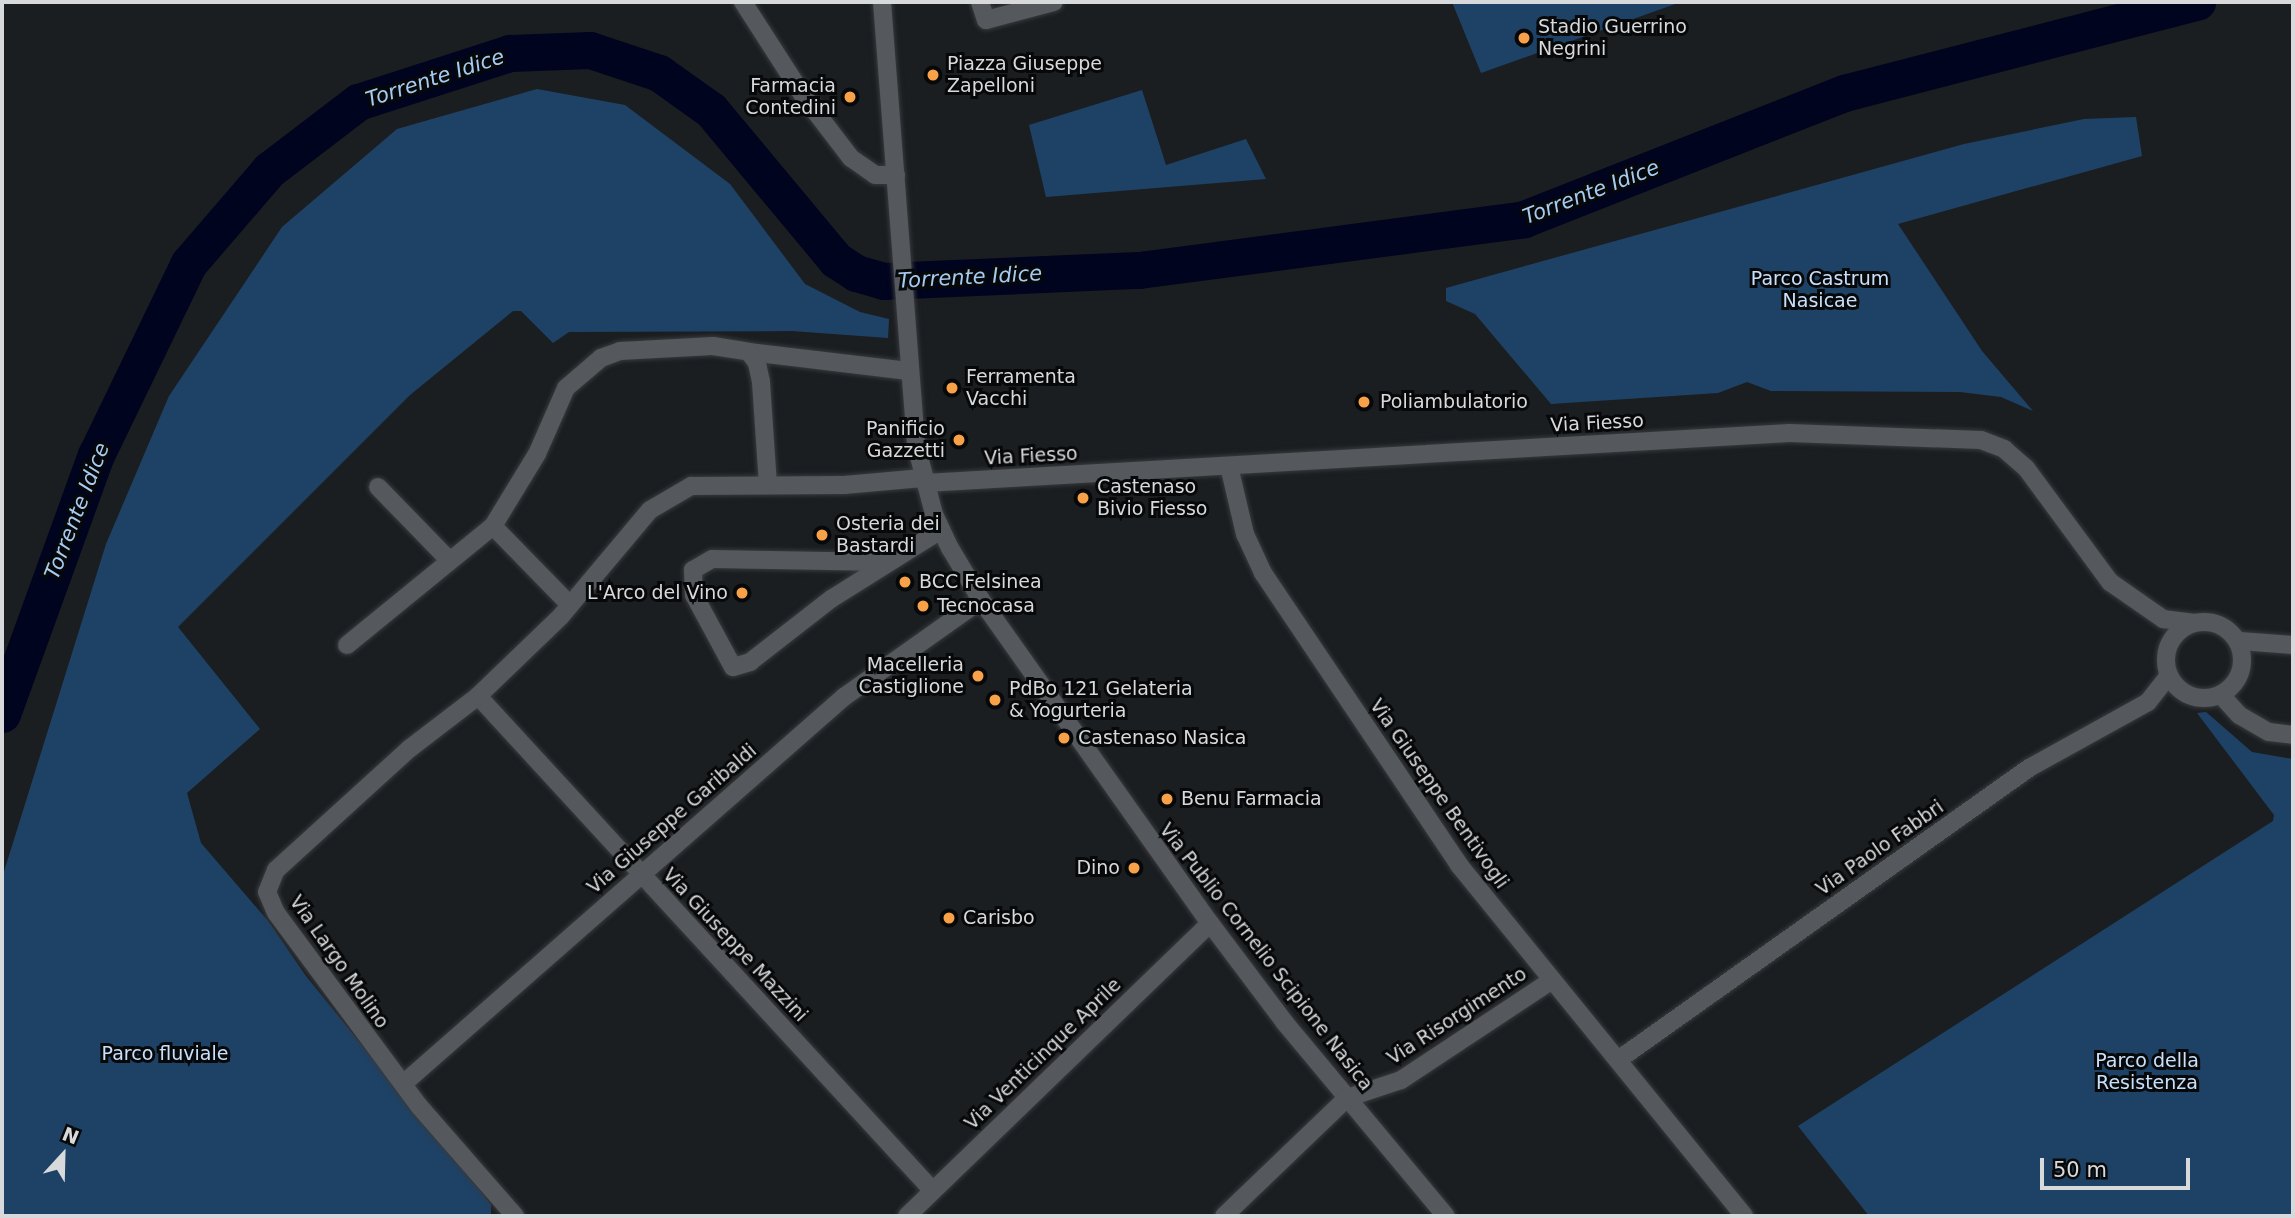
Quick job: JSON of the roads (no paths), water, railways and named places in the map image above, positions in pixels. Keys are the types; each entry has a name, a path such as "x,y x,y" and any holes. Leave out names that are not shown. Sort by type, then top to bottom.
{"street":[{"path":"743,2 802,94 851,158 875,175 896,175"},
{"name":"Via Publio Cornelio Scipione Nasica","path":"882,2 895,152 908,367 924,481 941,530 981,600 1210,923 1347,1098 1446,1216"},
{"path":"980,2 986,20 1054,2"},
{"path":"347,645 494,526 537,454 566,388 589,365 620,351 713,346 748,352 908,367"},
{"path":"748,352 757,363 761,382 768,485"},
{"name":"Via Fiesso","path":"924,481 1790,433 1981,440 2004,449 2026,468 2110,582 2138,604 2163,619 2214,623 2240,641 2293,645"},
{"name":"Via Giuseppe Bentivogli","path":"1229,466 1245,534 1263,573 1459,865 1744,1216"},
{"name":"Via Largo Molino","path":"515,1216 403,1084 275,913 267,892 276,870 409,749 478,696 570,605 650,510 691,486 924,481"},
{"path":"378,487 450,561"},
{"path":"494,526 570,605"},
{"path":"886,562 712,559 693,570 694,594 733,667 750,662 886,562 941,530"},
{"name":"Via Giuseppe Garibaldi","path":"403,1084 844,697 981,600"},
{"path":"2138,604 2168,646 2174,682 2205,699 2227,690 2242,660 2240,641"},
{"path":"2168,646 2179,631 2195,623"},
{"path":"2242,660 2293,645"},
{"name":"Via Paolo Fabbri","path":"1618,1060 2029,768 2148,702 2174,682"},
{"path":"2227,690 2248,720 2269,732 2293,735"},
{"name":"Via Giuseppe Mazzini","path":"478,696 933,1191"},
{"name":"Via Venticinque Aprile","path":"910,1215 1210,923"},
{"name":"Via Risorgimento","path":"1224,1216 1347,1098 1401,1080 1552,979"}],"waterway":[{"name":"Torrente Idice","path":"2,714 96,455 189,263 269,170 358,102 510,53 590,50 659,73 711,110 836,260 856,273 884,281 1139,270 1524,219 1844,93 2197,2"}],"place":[{"name":"Stadio Guerrino Negrini","path":"1524,38"},
{"name":"Piazza Giuseppe Zapelloni","path":"933,75"},
{"name":"Farmacia Contedini","path":"850,97"},
{"name":"Ferramenta Vacchi","path":"952,388"},
{"name":"Poliambulatorio","path":"1364,402"},
{"name":"Panificio Gazzetti","path":"959,440"},
{"name":"Castenaso Bivio Fiesso","path":"1083,498"},
{"name":"Osteria dei Bastardi","path":"822,535"},
{"name":"BCC Felsinea","path":"905,582"},
{"name":"L'Arco del Vino","path":"742,593"},
{"name":"Tecnocasa","path":"923,606"},
{"name":"Macelleria Castiglione","path":"978,676"},
{"name":"PdBo 121 Gelateria & Yogurteria","path":"995,700"},
{"name":"Castenaso Nasica","path":"1064,738"},
{"name":"Benu Farmacia","path":"1167,799"},
{"name":"Dino","path":"1134,868"},
{"name":"Carisbo","path":"949,918"}],"park label":[{"name":"Parco Castrum Nasicae","path":"1820,290"},
{"name":"Parco fluviale","path":"165,1054"},
{"name":"Parco della Resistenza","path":"2147,1072"}]}
